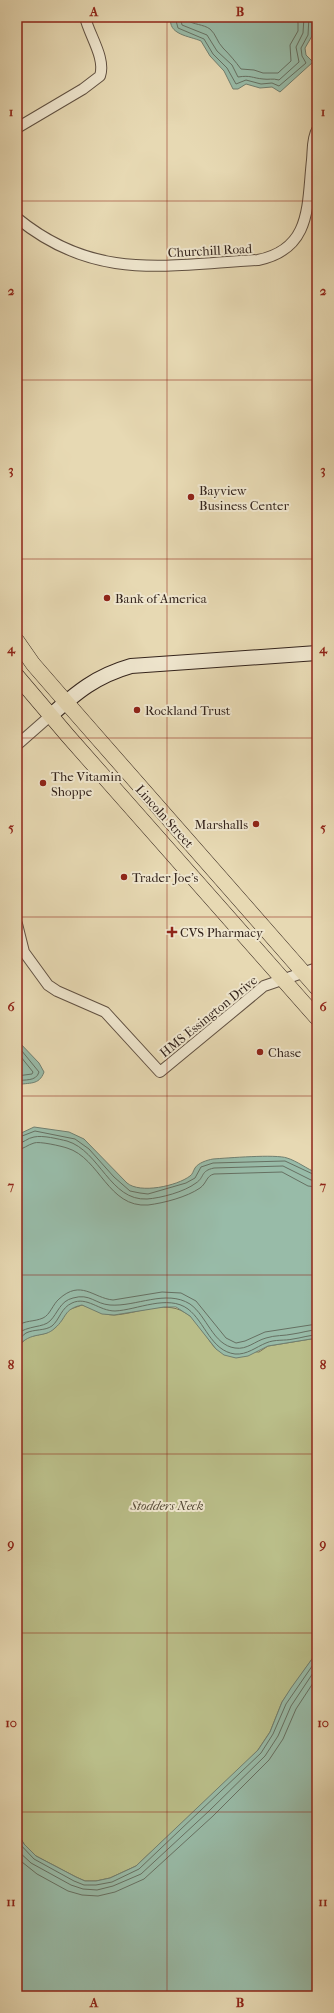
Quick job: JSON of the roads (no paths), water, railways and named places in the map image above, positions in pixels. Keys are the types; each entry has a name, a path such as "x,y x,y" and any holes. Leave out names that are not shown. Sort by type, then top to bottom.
{"main road":[{"name":"Lincoln Street","path":"17,641 33,664 66,702 311,971 317,988"},
{"name":"Lincoln Street","path":"17,676 50,716 317,1018"}],"street":[{"path":"17,128 83,89 100,76 102,62 84,17"},
{"name":"Churchill Road","path":"17,218 32,231 56,245 77,255 111,264 148,266 258,260 270,258 281,253 292,245 300,230 307,204 313,142 317,130"},
{"path":"17,745 66,702 107,673 131,666 317,653"},
{"name":"HMS Essington Drive","path":"17,924 24,952 45,982 57,991 105,1012 160,1072 264,986 311,971"}],"water":[{"path":"171,17 312,17 312,36 305,48 306,55 313,62 280,92 272,87 260,88 246,84 238,89 233,89 224,71 210,56 201,41 180,34 172,28"},
{"path":"17,1040 39,1063 44,1072 39,1080 33,1083 17,1085"},
{"path":"34,1127 69,1132 84,1139 127,1183 140,1188 168,1186 184,1180 191,1175 198,1165 213,1159 273,1156 281,1157 291,1159 317,1173 317,1338 268,1346 248,1356 236,1358 224,1355 216,1349 190,1316 176,1307 164,1307 114,1315 102,1314 82,1305 68,1311 59,1324 51,1331 28,1338 17,1347 17,1135"},
{"path":"317,1652 317,1996 17,1996 17,1832 24,1844 36,1856 85,1881 96,1881 110,1878 136,1866 258,1750 270,1732 282,1702"}],"place":[{"name":"Bayview Business Center","path":"191,497"},
{"name":"Bank of America","path":"107,598"},
{"name":"Rockland Trust","path":"137,710"},
{"name":"The Vitamin Shoppe","path":"43,783"},
{"name":"Marshalls","path":"256,824"},
{"name":"Trader Joe's","path":"124,877"},
{"name":"CVS Pharmacy","path":"172,932"},
{"name":"Chase","path":"260,1052"}],"park label":[{"name":"Stodders Neck","path":"167,1505"}]}
